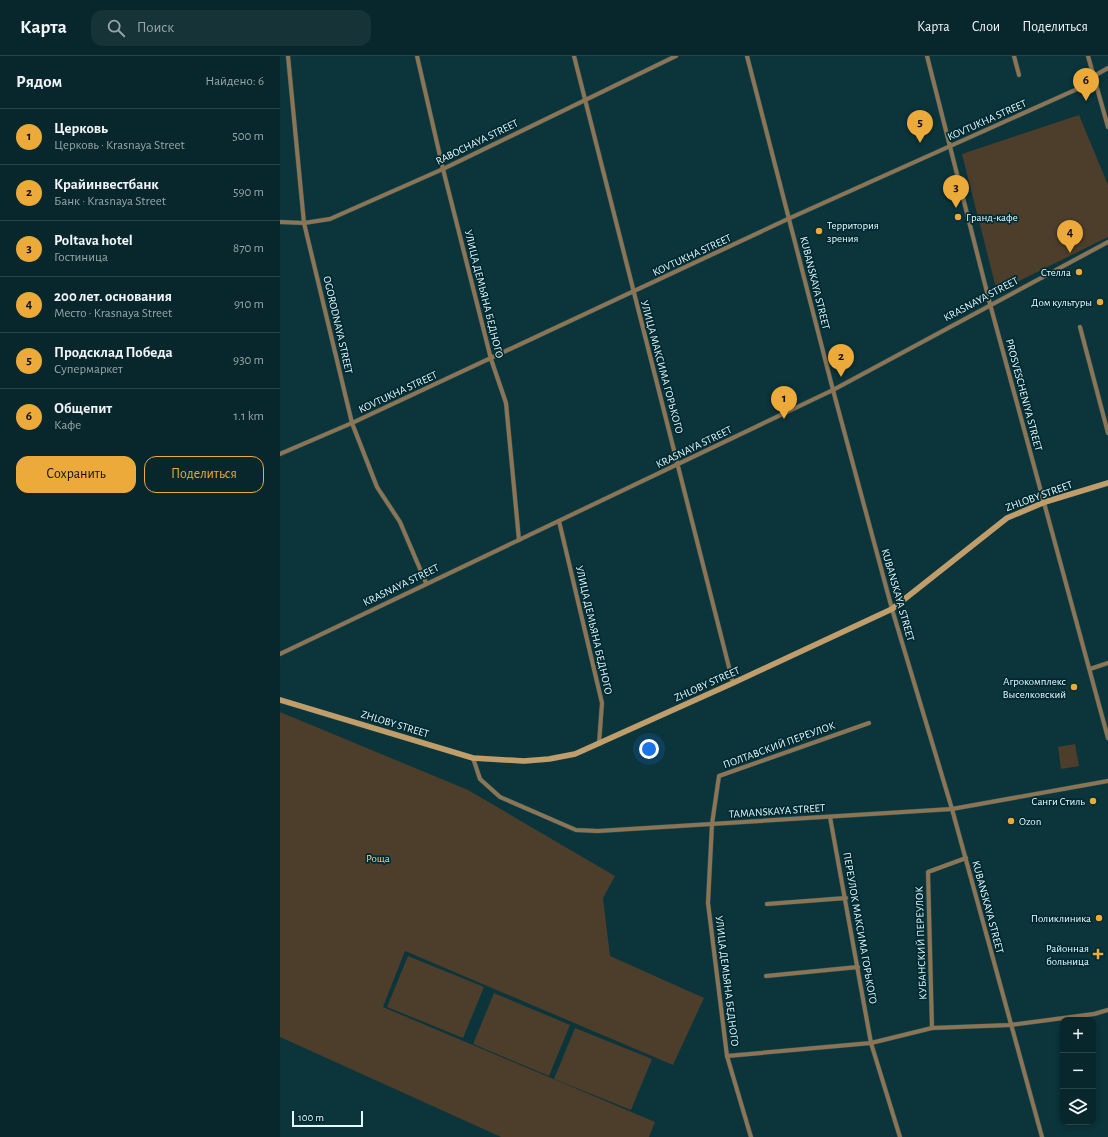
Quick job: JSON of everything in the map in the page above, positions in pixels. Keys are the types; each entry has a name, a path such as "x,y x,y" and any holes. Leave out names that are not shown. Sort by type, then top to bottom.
{"street":[{"name":"OGORODNAYA STREET","path":"288,56 304,223 352,423 377,487 400,522 426,583"},
{"name":"УЛИЦА ДЕМЬЯНА БЕДНОГО","path":"417,56 443,169 491,359 506,403 519,540"},
{"name":"УЛИЦА МАКСИМА ГОРЬКОГО","path":"574,56 733,683"},
{"name":"RABOCHAYA STREET","path":"280,222 304,223 330,219 443,169 676,56"},
{"name":"KUBANSKAYA STREET","path":"747,56 790,218 833,390 892,609 966,858 1010,1025 1042,1137"},
{"name":"PROSVESCHENIYA STREET","path":"927,56 990,304 1108,738"},
{"path":"1014,56 1019,75"},
{"path":"1088,56 1108,126"},
{"name":"KOVTUKHA STREET","path":"280,454 352,423 634,293 790,218 1084,86 1094,76 1108,68"},
{"name":"KRASNAYA STREET","path":"280,654 833,390 990,304 1108,242"},
{"path":"1080,327 1108,432"},
{"name":"ZHLOBY STREET","path":"280,700 473,758 524,761 549,759 575,754 892,609 1007,518 1044,502 1108,483"},
{"name":"УЛИЦА ДЕМЬЯНА БЕДНОГО","path":"559,521 602,703 598,744"},
{"path":"1090,669 1108,663"},
{"name":"ПОЛТАВСКИЙ ПЕРЕУЛОК","path":"712,824 719,776 869,723"},
{"name":"TAMANSKAYA STREET","path":"473,758 480,779 500,797 576,830 598,831 952,809 1108,782"},
{"name":"ПЕРЕУЛОК МАКСИМА ГОРЬКОГО","path":"830,817 846,898 871,1043"},
{"name":"УЛИЦА ДЕМЬЯНА БЕДНОГО","path":"712,824 708,903 727,1056 751,1137"},
{"name":"КУБАНСКИЙ ПЕРЕУЛОК","path":"932,1028 928,872 966,858"},
{"path":"767,904 846,898"},
{"path":"766,976 858,967"},
{"path":"727,1056 871,1043 932,1028 1010,1025 1094,1014 1108,1010"},
{"path":"871,1043 900,1137"}],"green space":[{"path":"1079,115 1108,185 1108,237 997,292 962,154"},
{"name":"Роща","path":"280,712 468,790 615,876 603,898 610,956 704,998 673,1065 405,951 383,1007 655,1122 649,1137 501,1137 280,1037"},
{"path":"1075,744 1079,766 1061,769 1058,747"},
{"path":"408,956 484,987 463,1038 387,1007"},
{"path":"494,993 570,1025 549,1076 473,1044"},
{"path":"575,1028 652,1059 631,1110 554,1079"}],"place":[{"name":"Общепит","path":"1086,101"},
{"name":"Продсклад Победа","path":"920,143"},
{"name":"Poltava hotel","path":"956,208"},
{"name":"Гранд-кафе","path":"958,217"},
{"name":"Территория зрения","path":"819,231"},
{"name":"200 лет. основания","path":"1070,253"},
{"name":"Стелла","path":"1079,272"},
{"name":"Дом культуры","path":"1100,302"},
{"name":"Крайинвестбанк","path":"841,377"},
{"name":"Церковь","path":"784,419"},
{"name":"Агрокомплекс Выселковский","path":"1074,687"},
{"name":"Санги Стиль","path":"1093,801"},
{"name":"Ozon","path":"1011,821"},
{"name":"Поликлиника","path":"1099,918"},
{"name":"Районная больница","path":"1098,954"}]}
